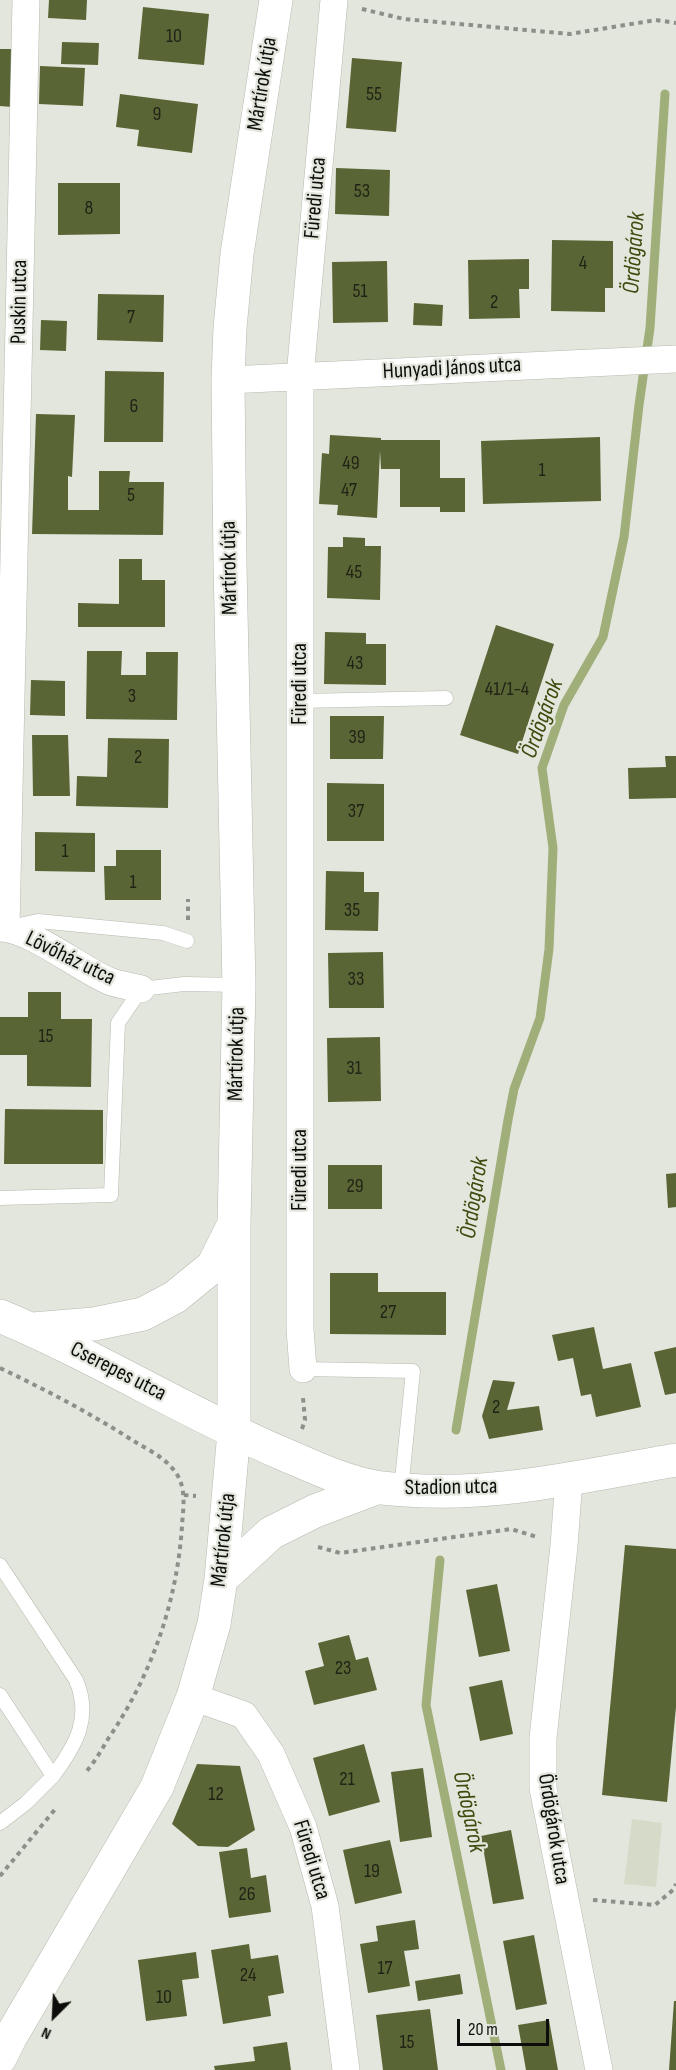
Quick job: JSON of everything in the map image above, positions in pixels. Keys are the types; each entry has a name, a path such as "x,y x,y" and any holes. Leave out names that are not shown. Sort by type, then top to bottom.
{"street":[{"name":"Puskin utca","path":"3,928 26,0"},
{"name":"Mártírok útja","path":"0,2058 157,1787 193,1697 214,1624 221,1579 234,1432 234,1224 239,985 228,380 237,254 276,0"},
{"name":"Füredi utca","path":"302,1378 300,1329 300,376 333,1"},
{"name":"Hunyadi János utca","path":"228,380 673,359"},
{"name":"Lövőház utca","path":"3,928 35,940 110,982 141,989"},
{"path":"31,1329 94,1324 143,1314 175,1297 213,1266 234,1224"},
{"name":"Cserepes utca","path":"0,1316 31,1329 234,1432"},
{"name":"Stadion utca","path":"234,1432 340,1478 401,1490 483,1491 676,1460"},
{"name":"Ördögárok utca","path":"569,1479 543,1738 543,1788 599,2070"},
{"path":"221,1579 271,1533 315,1511 401,1490"},
{"name":"Füredi utca","path":"193,1697 244,1714 271,1754 303,1827 325,1906 346,2070"}],"lane":[{"path":"300,701 446,698"},
{"path":"3,928 38,921 163,933 187,941"},
{"path":"0,1198 111,1195 118,1023 141,989 184,984 239,985"},
{"path":"302,1378 413,1371 401,1490"},
{"path":"0,1565 76,1680 84,1708 79,1733 66,1759 53,1776 26,1803 0,1823"},
{"path":"0,1695 53,1776"}],"path":[{"path":"333,1 404,19 570,34 656,20 676,23"},
{"path":"0,1368 93,1414 163,1459 176,1473 184,1495 181,1546 171,1599 158,1643 125,1715 81,1778"},
{"path":"302,1378 305,1420"},
{"path":"184,1495 229,1499"},
{"path":"288,1525 314,1546 340,1553 511,1529 564,1546"},
{"path":"0,1876 59,1805"},
{"path":"582,1900 655,1905 673,1890 676,1884"}],"shaded area":[{"path":"632,1819 662,1823 656,1887 624,1884"}],"building":[{"path":"49,0 87,0 86,20 48,18"},
{"path":"143,7 209,14 204,65 138,59"},
{"path":"62,42 99,43 98,65 61,64"},
{"path":"0,49 14,49 12,107 0,106"},
{"path":"352,58 402,62 396,132 346,128"},
{"path":"40,66 85,68 83,106 39,104"},
{"path":"120,94 198,104 192,153 137,146 139,130 116,127"},
{"path":"336,168 390,170 389,216 335,214"},
{"path":"58,183 120,183 120,234 58,235"},
{"path":"552,240 613,241 613,288 605,288 605,312 551,311"},
{"path":"529,259 529,289 519,289 520,318 469,319 468,260"},
{"path":"387,261 388,322 333,323 332,262"},
{"path":"98,294 164,295 163,342 97,340"},
{"path":"414,303 443,305 442,326 413,325"},
{"path":"41,320 67,321 66,351 40,350"},
{"path":"105,371 164,372 163,442 104,442"},
{"path":"36,414 75,415 72,477 68,476 68,510 99,510 99,471 130,471 129,482 164,482 163,535 32,534"},
{"path":"330,435 381,438 381,440 440,440 440,478 465,478 465,512 440,512 440,507 400,507 400,469 381,469 380,451 377,518 337,515 338,505 319,504 322,453 329,454"},
{"path":"600,437 601,501 483,504 481,441"},
{"path":"343,537 365,538 365,546 381,546 380,600 327,598 328,547 343,547"},
{"path":"119,559 142,559 142,580 165,580 165,627 78,627 78,603 119,604"},
{"path":"496,625 554,644 518,754 460,735"},
{"path":"325,632 366,633 366,644 386,644 386,685 324,684"},
{"path":"87,651 122,651 121,675 146,675 146,652 178,652 177,720 86,719"},
{"path":"31,680 65,681 65,716 30,715"},
{"path":"330,716 384,716 383,759 330,759"},
{"path":"32,735 68,735 70,796 33,796"},
{"path":"108,738 169,739 168,808 76,806 77,776 107,777"},
{"path":"665,756 676,756 676,798 629,799 628,768 666,767"},
{"path":"327,783 384,784 384,841 327,841"},
{"path":"35,832 95,833 95,872 35,871"},
{"path":"116,850 161,850 161,900 105,900 104,866 116,866"},
{"path":"326,871 364,872 364,892 379,892 378,931 325,930"},
{"path":"383,952 384,1008 329,1008 328,953"},
{"path":"28,992 61,992 61,1019 92,1019 91,1087 27,1086 27,1055 0,1055 0,1017 28,1017"},
{"path":"380,1037 381,1101 328,1102 327,1038"},
{"path":"5,1109 103,1110 103,1164 4,1164"},
{"path":"328,1165 382,1165 382,1209 328,1209"},
{"path":"676,1173 676,1207 668,1208 666,1174"},
{"path":"330,1273 378,1273 378,1292 446,1292 446,1335 330,1334"},
{"path":"594,1327 603,1369 631,1363 641,1407 596,1417 591,1394 581,1396 573,1358 558,1361 552,1335"},
{"path":"676,1347 676,1393 665,1395 654,1352"},
{"path":"493,1380 515,1382 507,1410 539,1406 543,1430 489,1439 482,1416"},
{"path":"625,1545 676,1549 676,1707 667,1802 602,1795"},
{"path":"497,1584 510,1651 479,1657 466,1590"},
{"path":"349,1635 356,1660 368,1657 377,1690 314,1705 305,1671 324,1666 318,1643"},
{"path":"502,1680 513,1734 480,1741 469,1687"},
{"path":"364,1744 380,1802 329,1816 313,1758"},
{"path":"197,1764 240,1766 255,1830 228,1847 198,1846 172,1824"},
{"path":"423,1768 432,1837 400,1842 391,1772"},
{"path":"511,1830 524,1899 493,1904 481,1836"},
{"path":"390,1840 402,1893 355,1904 343,1850"},
{"path":"247,1848 251,1878 266,1875 271,1912 229,1918 219,1852"},
{"path":"415,1920 419,1949 404,1951 410,1986 368,1993 360,1944 378,1941 376,1926"},
{"path":"534,1935 547,2004 516,2010 503,1941"},
{"path":"249,1944 251,1959 278,1955 284,1993 268,1996 271,2016 223,2024 211,1950"},
{"path":"196,1952 199,1978 182,1980 187,2016 146,2021 138,1960"},
{"path":"460,1974 463,1994 418,2001 415,1981"},
{"path":"674,2001 676,2001 676,2070 669,2070"},
{"path":"430,2009 438,2070 383,2070 376,2015"},
{"path":"549,2020 558,2070 526,2070 518,2025"},
{"path":"287,2042 291,2070 215,2070 214,2066 255,2061 253,2047"}],"waterway":[{"name":"Ördögárok","path":"456,1430 508,1120 514,1089 540,1018 549,949 553,848 542,768 564,705 603,637 624,537 650,328 665,94"},
{"name":"Ördögárok","path":"440,1560 426,1705 501,2070"}]}
